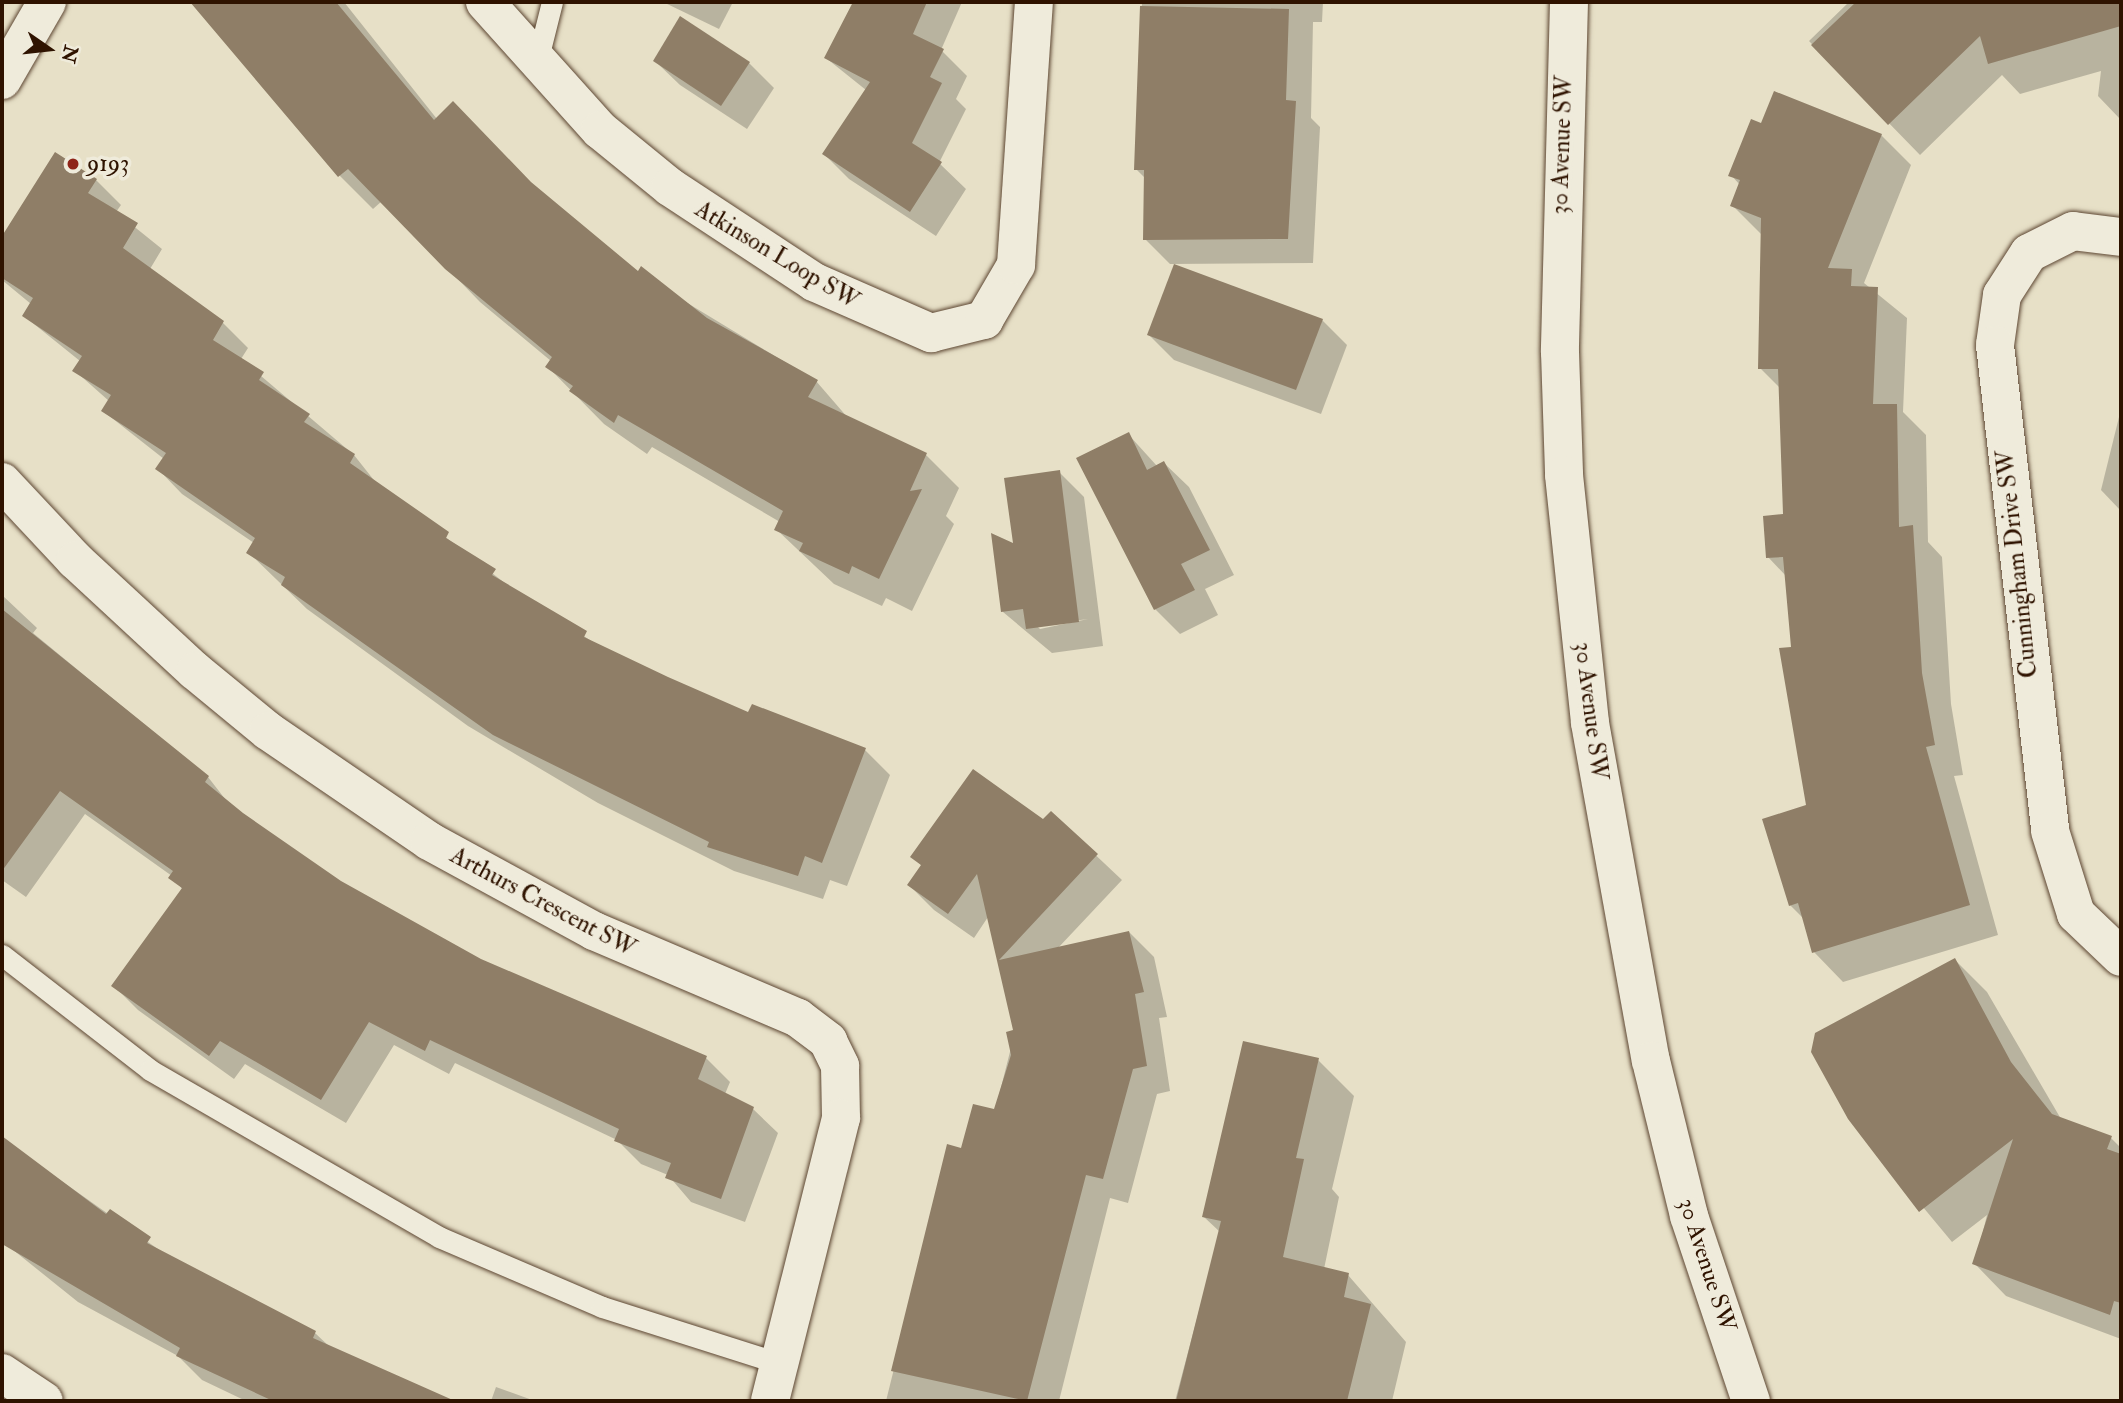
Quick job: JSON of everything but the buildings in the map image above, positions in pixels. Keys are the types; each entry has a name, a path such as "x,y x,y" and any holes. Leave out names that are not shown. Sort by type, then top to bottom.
{"street":[{"path":"2,80 47,2"},
{"name":"Atkinson Loop SW","path":"485,2 600,130 740,238 859,306 920,330 953,332 984,320 1016,265 1034,2"},
{"name":"30 Avenue SW","path":"1569,2 1560,352 1564,475 1590,723 1651,1061 1689,1216 1751,1401"},
{"name":"Cunningham Drive SW","path":"2121,237 2073,231 2029,253 2002,295 1995,345 2050,831 2076,914 2121,957"},
{"name":"Arthurs Crescent SW","path":"2,482 75,560 195,671 268,731 418,834 594,931 798,1018 828,1041 840,1066 841,1118 770,1401"},
{"path":"2,1373 44,1401"}],"lane":[{"path":"537,62 552,2"},
{"path":"2,956 150,1070 439,1237 602,1307 779,1363"}],"place":[{"name":"9193","path":"73,164"}]}
